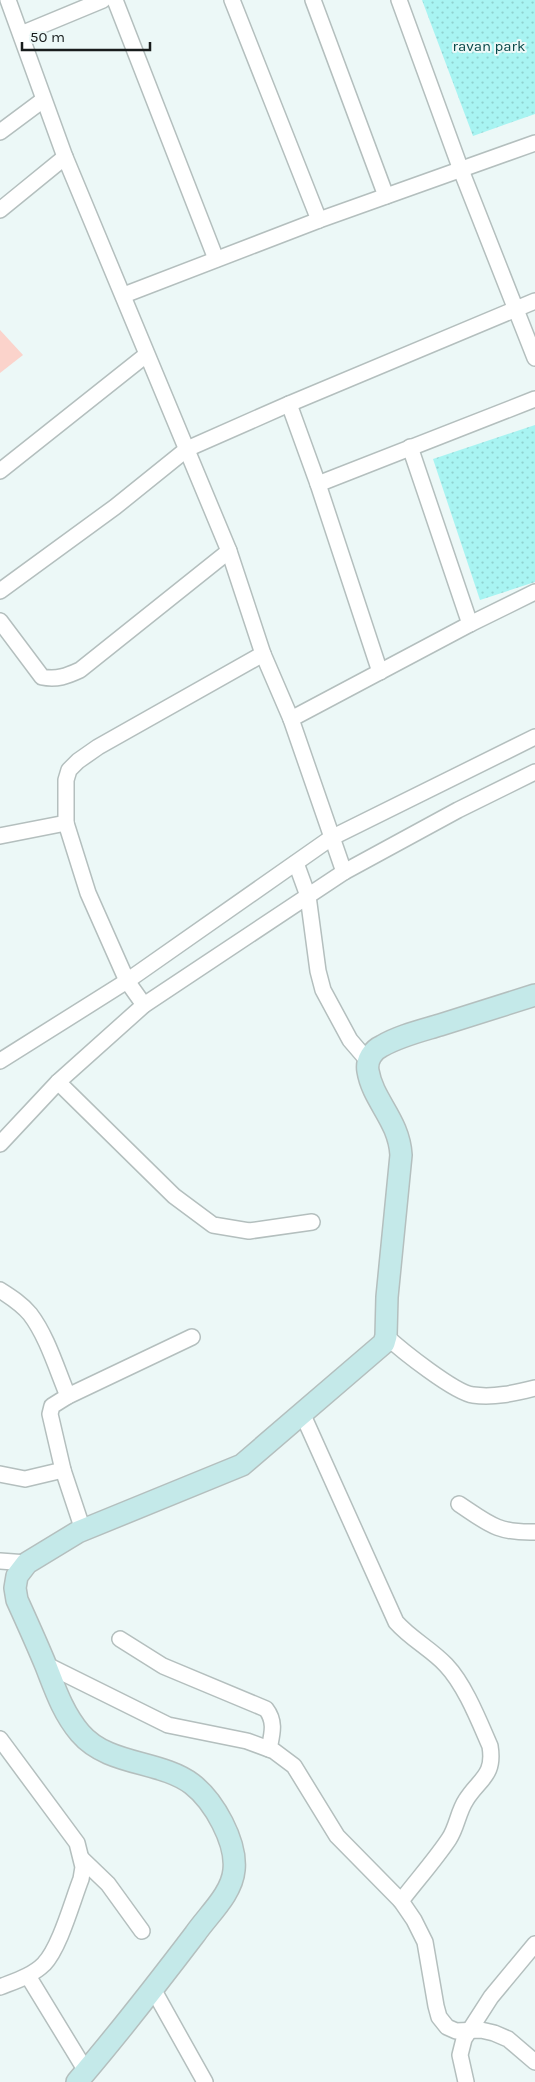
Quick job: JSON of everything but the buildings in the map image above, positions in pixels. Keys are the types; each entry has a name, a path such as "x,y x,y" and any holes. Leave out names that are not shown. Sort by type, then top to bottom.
{"street":[{"path":"8,0 65,157 229,551 263,654 291,719 344,872"},
{"path":"20,34 103,0"},
{"path":"115,0 216,259"},
{"path":"232,0 319,220"},
{"path":"400,0 462,170 535,358"},
{"path":"318,2 386,196"},
{"path":"0,132 44,100"},
{"path":"124,295 319,220 535,143"},
{"path":"0,210 65,157"},
{"path":"0,591 115,507 187,449 535,301"},
{"path":"0,471 146,355"},
{"path":"318,484 535,399"},
{"path":"289,404 318,484 380,672"},
{"path":"410,447 470,624"},
{"path":"0,620 42,677 54,679 66,676 80,670 229,551"},
{"path":"291,719 470,624 535,592"},
{"path":"144,1005 127,980 88,892 66,823 66,780 69,770 98,747 263,654"},
{"path":"0,1061 127,980 331,838 535,737"},
{"path":"0,1144 58,1082 144,1005 344,872 458,810 535,772"},
{"path":"0,836 66,823"},
{"path":"296,863 308,896 318,971 323,990 350,1040 368,1061"},
{"path":"28,1976 82,2076 153,1989 226,1892 234,1870 233,1853 218,1813 207,1797 190,1783 173,1774 116,1756 88,1742 80,1733 58,1699 17,1600 15,1588 17,1576 27,1563 75,1534 242,1466 378,1349 386,1336 386,1297 401,1156 400,1142 395,1126 371,1082 368,1061 381,1046 406,1036 535,995"},
{"path":"58,1082 174,1196 212,1225 249,1231 312,1222"},
{"path":"0,1290 34,1319 68,1396"},
{"path":"386,1336 400,1349 464,1393 493,1396 535,1388"},
{"path":"75,1534 50,1414 52,1406 68,1396 192,1337"},
{"path":"302,1413 396,1622 408,1634 438,1656 458,1681 490,1746 490,1763 484,1780 464,1802 457,1826 449,1840 401,1901"},
{"path":"0,1474 24,1478 63,1470"},
{"path":"459,1504 490,1525 503,1531 535,1532"},
{"path":"0,1561 27,1563"},
{"path":"120,1639 163,1666 266,1709 272,1717 274,1725 269,1749"},
{"path":"45,1664 168,1725 247,1741 269,1749 294,1766 337,1836 401,1901 414,1920 425,1942 439,2017 448,2027 456,2031 469,2032 481,2030 494,2032 508,2039 535,2062"},
{"path":"0,1739 77,1843 82,1860 81,1879 53,1952 43,1965 28,1976 0,1987"},
{"path":"82,1860 108,1884 142,1931"},
{"path":"466,2082 460,2055 461,2047 491,1996 535,1944"},
{"path":"153,1989 205,2082"}],"green space":[{"name":"ravan park","path":"422,0 535,0 535,114 473,136"},
{"path":"535,425 535,582 480,600 433,459"}]}
